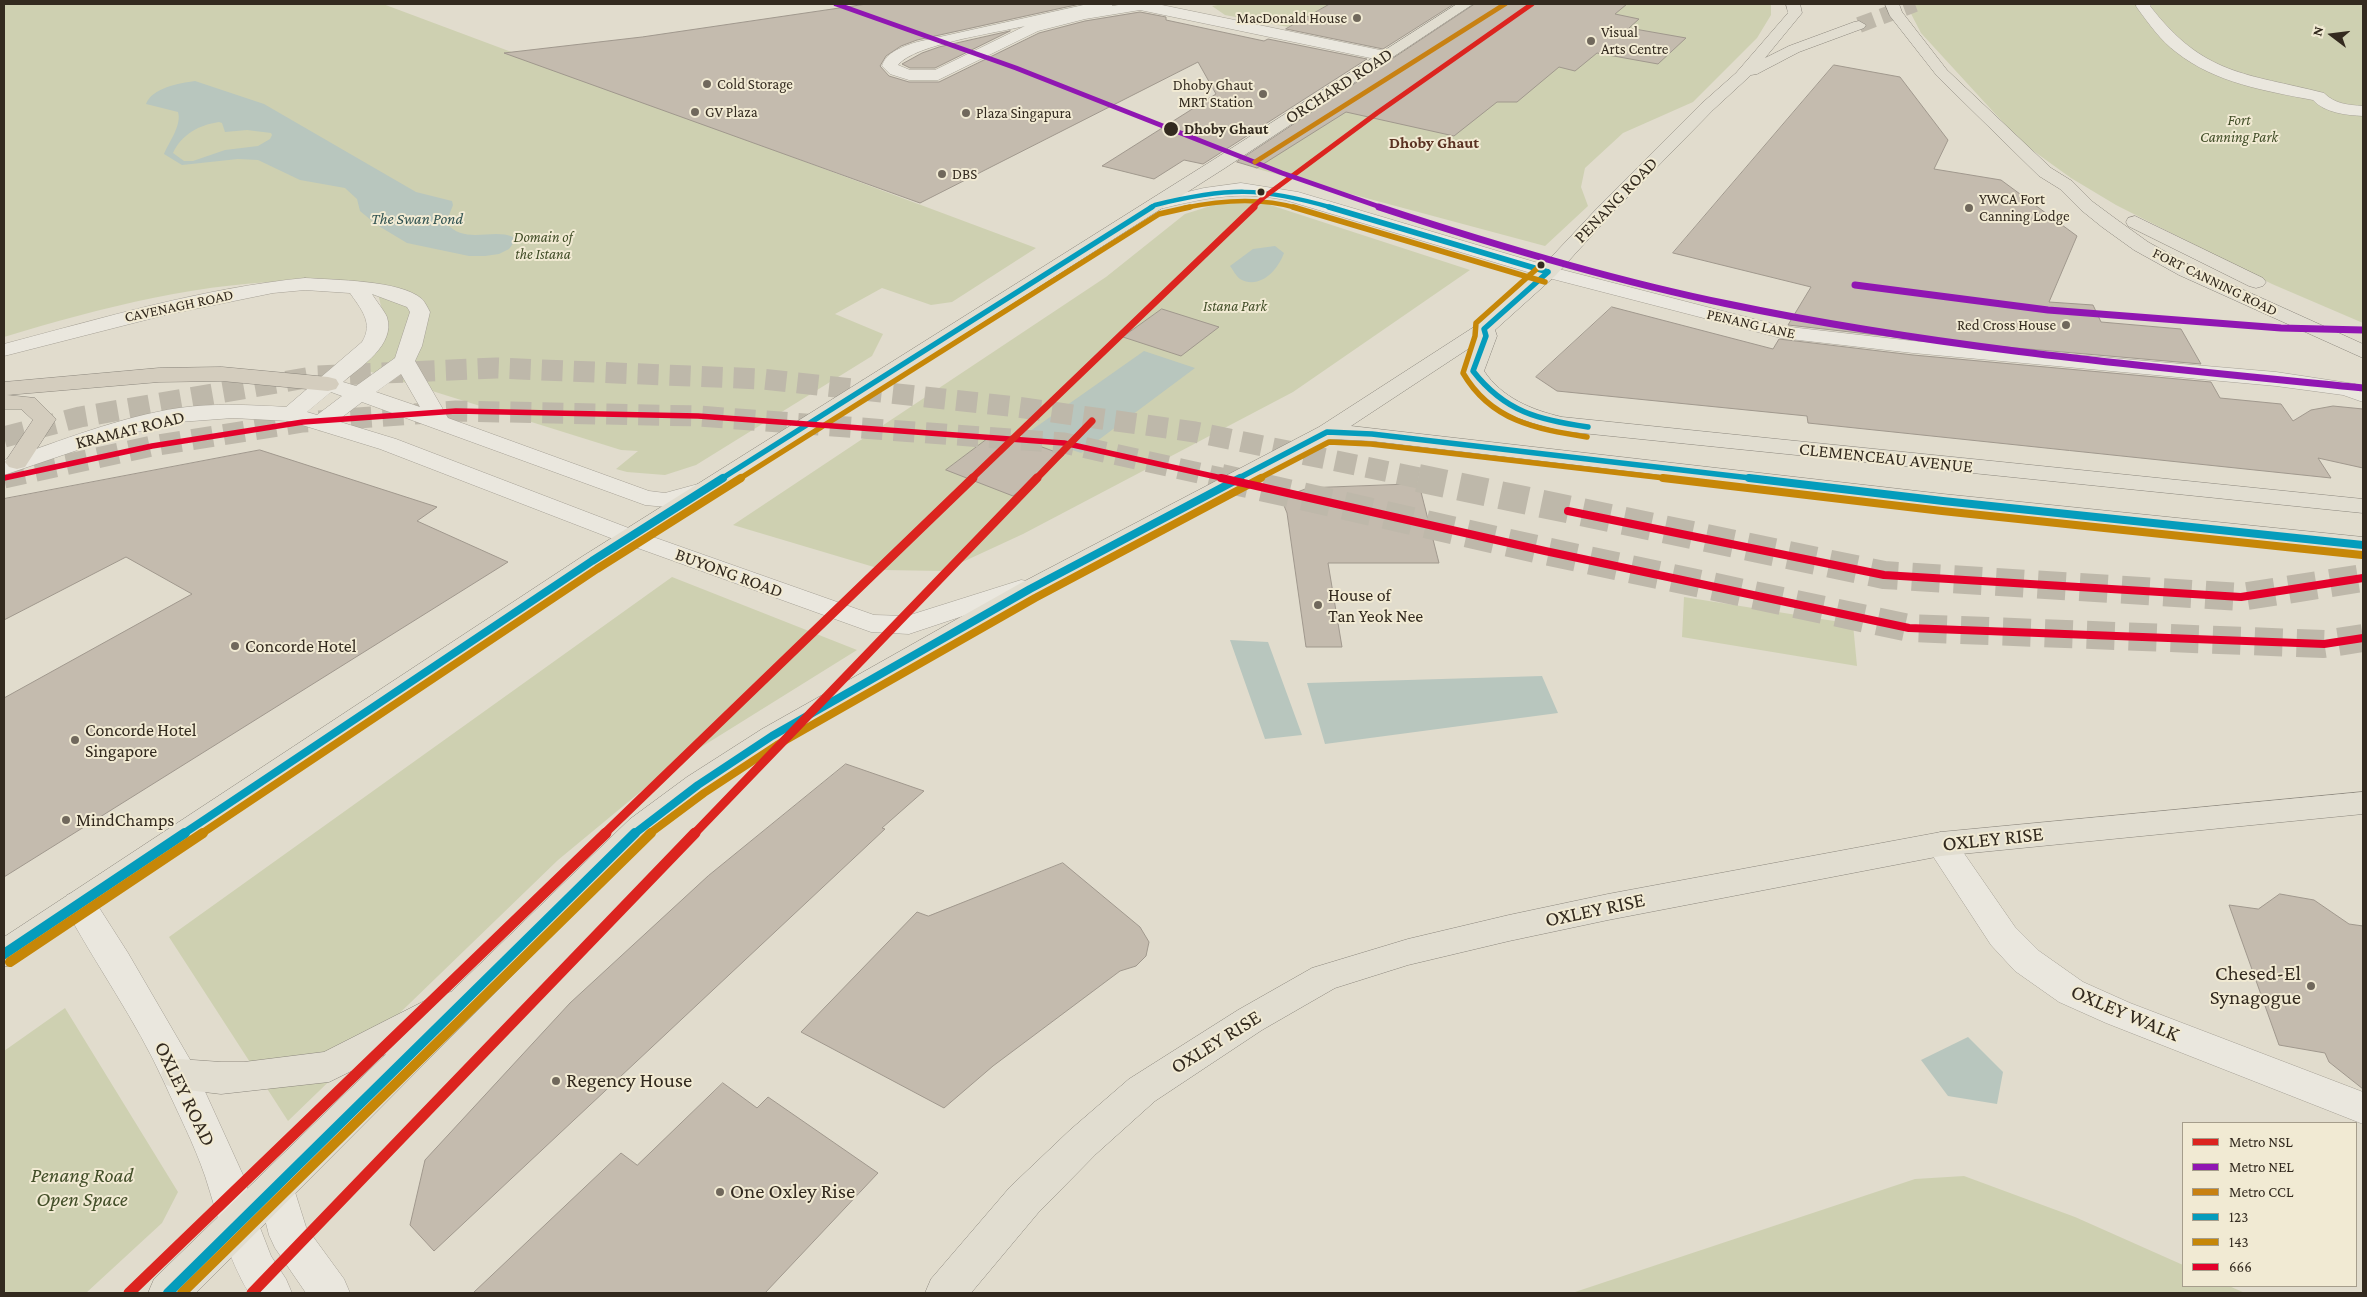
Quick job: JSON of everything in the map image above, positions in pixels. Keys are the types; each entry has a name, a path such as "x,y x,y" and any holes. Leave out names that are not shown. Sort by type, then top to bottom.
{"highway":[{"path":"4,388 159,375 222,374 328,384"},
{"path":"4,402 27,403 45,419 10,465"}],"main road":[{"name":"ORCHARD ROAD","path":"4,954 630,537 858,391 1155,205 1466,4"},
{"name":"PENANG ROAD","path":"168,1293 641,827 698,785 772,736 1030,589 1327,432 1484,329 1548,272 1608,207 1707,107 1742,76 1795,13 1793,4"},
{"name":"FORT CANNING ROAD","path":"1892,4 1895,13 1942,73 2000,131 2087,206 2141,246 2186,271 2363,345"},
{"path":"1742,76 1794,49 1858,25"},
{"path":"2060,182 2269,288"},
{"path":"2295,301 2363,345"},
{"name":"CLEMENCEAU AVENUE","path":"1484,329 1486,336 1472,371 1480,384 1498,400 1537,419 1562,424 2363,506"},
{"name":"CLEMENCEAU AVENUE","path":"1327,432 1372,434 1943,501 2363,545"},
{"path":"1679,436 1679,469"},
{"name":"OXLEY RISE","path":"944,1293 1024,1200 1083,1142 1142,1090 1250,1020 1324,978 1408,952 1509,928 1608,907 1941,844 2363,803"},
{"path":"179,1074 221,1078 244,1077 329,1067 472,993"}],"street":[{"path":"1106,4 922,44 905,51 891,62 890,66 895,71 925,76 946,72 969,58 1040,26 1139,4 1192,10 1385,56"},
{"path":"2145,4 2143,6 2163,32 2182,50 2224,73 2260,84 2324,92 2320,99 2337,106 2363,111"},
{"name":"PENANG LANE","path":"1155,205 1212,191 1233,189 1261,190 1292,196 1548,272 1746,324 1789,333 1913,347 2276,379 2347,389 2363,394"},
{"name":"CAVENAGH ROAD","path":"4,350 164,309 273,287 305,284 358,289 370,288 392,293 414,303 420,312 411,346 404,361"},
{"path":"291,414 371,346 376,337 377,318 358,289"},
{"path":"320,423 404,361 440,423"},
{"path":"328,384 645,498 666,500 709,488"},
{"name":"KRAMAT ROAD","path":"10,465 108,432 179,415 233,411 291,414"},
{"name":"BUYONG ROAD","path":"291,414 388,444 630,537 871,624 909,625 1021,588 1030,589"},
{"name":"OXLEY WALK","path":"1941,844 2003,936 2027,961 2071,992 2118,1013 2363,1108"},
{"name":"OXLEY ROAD","path":"79,904 116,963 179,1074 224,1175 238,1225 256,1268 272,1293"},
{"path":"276,1188 289,1235 330,1293"}],"green space":[{"name":"Domain of the Istana","path":"4,4 383,4 1036,248 952,302 931,305 882,288 835,314 883,334 872,356 696,465 665,475 627,472 616,469 638,451 621,450 349,365 385,322 377,290 350,284 330,281 283,281 202,289 122,305 4,337"},
{"path":"1223,4 1330,4 1288,27 1225,15 1212,6"},
{"path":"1504,4 1771,4 1771,15 1757,38 1693,102 1623,133 1585,168 1581,187 1588,206 1545,246 1254,168"},
{"name":"Fort Canning Park","path":"1906,4 2363,4 2363,323 2272,284 2116,205 2071,178 2021,142 1921,33"},
{"name":"Istana Park","path":"1258,201 1470,270 1293,392 1023,534 943,571 884,570 733,525 1106,277 1185,214 1220,203"},
{"path":"672,577 857,650 674,764 558,860 288,1121 169,937"},
{"path":"1684,597 1853,624 1857,666 1682,637"},
{"name":"Penang Road Open Space","path":"65,1008 178,1192 162,1223 86,1293 4,1293 4,1051"},
{"path":"1964,1176 2075,1217 2182,1265 2182,1287 2231,1287 2245,1293 1572,1293 1915,1179"}],"water":[{"name":"The Swan Pond","path":"195,81 264,104 416,192 452,201 453,205 446,223 453,230 470,235 505,235 513,237 515,241 509,249 499,254 485,256 469,256 407,243 377,225 360,211 357,199 345,188 300,180 258,160 238,159 182,165 164,154 177,128 178,112 146,104 160,90","holes":["212,123 222,123 225,132 247,130 271,133 272,135 270,139 258,146 225,150 193,161 184,161 173,153 181,141 198,128"]},
{"path":"1275,246 1284,253 1273,272 1261,280 1247,282 1240,279 1230,266 1253,249"},
{"path":"1144,351 1195,368 1081,453 1026,434"},
{"path":"1230,640 1268,642 1302,735 1265,739"},
{"path":"1542,676 1558,713 1325,744 1307,683"},
{"path":"1968,1037 2003,1072 1997,1104 1948,1096 1921,1060"}],"building":[{"name":"Plaza Singapura","path":"867,4 1080,4 917,40 901,46 886,56 880,66 889,76 909,82 939,82 1039,33 1085,21 1140,12 1166,17 1166,20 1264,41 1268,39 1367,59 1203,164 1184,160 1154,179 1102,166 1216,94 1198,62 920,203 504,53 642,37"},
{"name":"MacDonald House","path":"1330,4 1454,4 1383,49 1286,29"},
{"path":"1475,4 1627,4 1615,14 1639,19 1629,28 1686,38 1658,64 1597,53 1575,71 1559,67 1517,102 1497,102 1454,136 1346,112 1257,168 1237,162"},
{"path":"1010,31 935,68 910,68 902,64 922,53 939,47"},
{"path":"1834,65 1900,77 1948,140 1934,169 2001,180 2077,236 2049,302 2093,305 2101,322 2181,329 2201,364 1913,339 1788,325 1811,287 1673,253"},
{"path":"1612,307 1773,349 1779,339 1913,355 2211,382 2220,398 2281,404 2293,421 2311,410 2333,406 2363,409 2363,468 2318,458 2331,478 1808,423 1807,416 1557,391 1536,377"},
{"path":"1162,309 1219,327 1181,356 1123,337"},
{"path":"998,431 1064,455 1013,496 946,470"},
{"name":"Concorde Hotel","path":"260,450 437,507 417,521 508,562 4,877 4,698 192,594 126,557 4,620 4,499"},
{"name":"House of Tan Yeok Nee","path":"1419,484 1439,563 1328,563 1342,647 1306,647 1287,513 1281,498 1308,488"},
{"name":"Regency House","path":"846,764 924,791 882,828 885,829 434,1251 410,1225 425,1160 570,1003 708,876"},
{"path":"1063,863 1140,927 1149,942 1146,956 1136,966 1120,971 993,1066 944,1108 801,1032 917,912 928,916"},
{"name":"Chesed-El Synagogue","path":"2280,894 2314,900 2349,924 2363,926 2363,1089 2329,1062 2325,1053 2279,1045 2229,905 2258,909"},
{"name":"One Oxley Rise","path":"723,1083 757,1108 768,1097 878,1173 765,1293 473,1293 621,1153 637,1165"}],"tunnel":[{"path":"1859,25 1915,4"},
{"path":"4,437 80,417 317,376 496,368 762,379 1017,407 1195,432 1424,479"},
{"path":"4,478 152,446 303,422 456,411 698,416 1064,443 1226,479"},
{"path":"1221,478 1545,551 1909,628 2324,644 2363,638"},
{"path":"1418,478 1884,575 2241,597 2363,578"}],"metro line":[{"name":"NEL","path":"836,4 956,46 1312,184 1475,238 1639,284 1818,322 1999,349 2363,388"},
{"name":"CCL","path":"1255,162 1505,4"},
{"name":"NSL","path":"129,1293 1264,197 1377,113 1532,4"},
{"name":"NEL","path":"1855,285 2048,310 2281,328 2363,330"},
{"name":"NSL","path":"252,1293 1092,421"}],"transit line":[{"name":"123","path":"4,954 592,561 1155,205 1207,194 1238,191 1255,191 1292,196 1548,272"},
{"name":"143","path":"10,962 597,569 1159,214 1223,201 1254,201 1290,206 1545,282"},
{"name":"143","path":"1541,265 1476,323 1474,329 1475,336 1463,373 1473,389 1485,402 1500,412 1534,427 1587,437"},
{"name":"123","path":"1548,272 1484,329 1486,336 1473,371 1496,397 1509,406 1538,418 1588,427"},
{"name":"666","path":"4,478 152,446 303,422 456,411 698,416 1064,443 1545,551 1909,628 2324,644 2363,638"},
{"name":"123","path":"168,1293 641,827 698,785 772,736 1030,589 1327,432 1372,434 1943,501 2363,545"},
{"name":"143","path":"182,1293 648,835 704,793 777,745 1035,598 1329,442 1371,444 1942,511 2362,555"},
{"name":"666","path":"1568,511 1884,575 2241,597 2363,578"}],"place":[{"name":"MacDonald House","path":"1357,18"},
{"name":"Visual Arts Centre","path":"1591,41"},
{"name":"Cold Storage","path":"707,84"},
{"name":"Dhoby Ghaut MRT Station","path":"1263,94"},
{"name":"GV Plaza","path":"695,112"},
{"name":"Plaza Singapura","path":"966,113"},
{"name":"Dhoby Ghaut","path":"1171,129"},
{"name":"DBS","path":"942,174"},
{"name":"YWCA Fort Canning Lodge","path":"1969,208"},
{"name":"Red Cross House","path":"2066,325"},
{"name":"House of Tan Yeok Nee","path":"1318,605"},
{"name":"Concorde Hotel","path":"235,646"},
{"name":"Concorde Hotel Singapore","path":"75,740"},
{"name":"MindChamps","path":"66,820"},
{"name":"Chesed-El Synagogue","path":"2311,986"},
{"name":"Regency House","path":"556,1081"},
{"name":"One Oxley Rise","path":"720,1192"}],"district":[{"name":"Dhoby Ghaut","path":"1434,143"}]}
